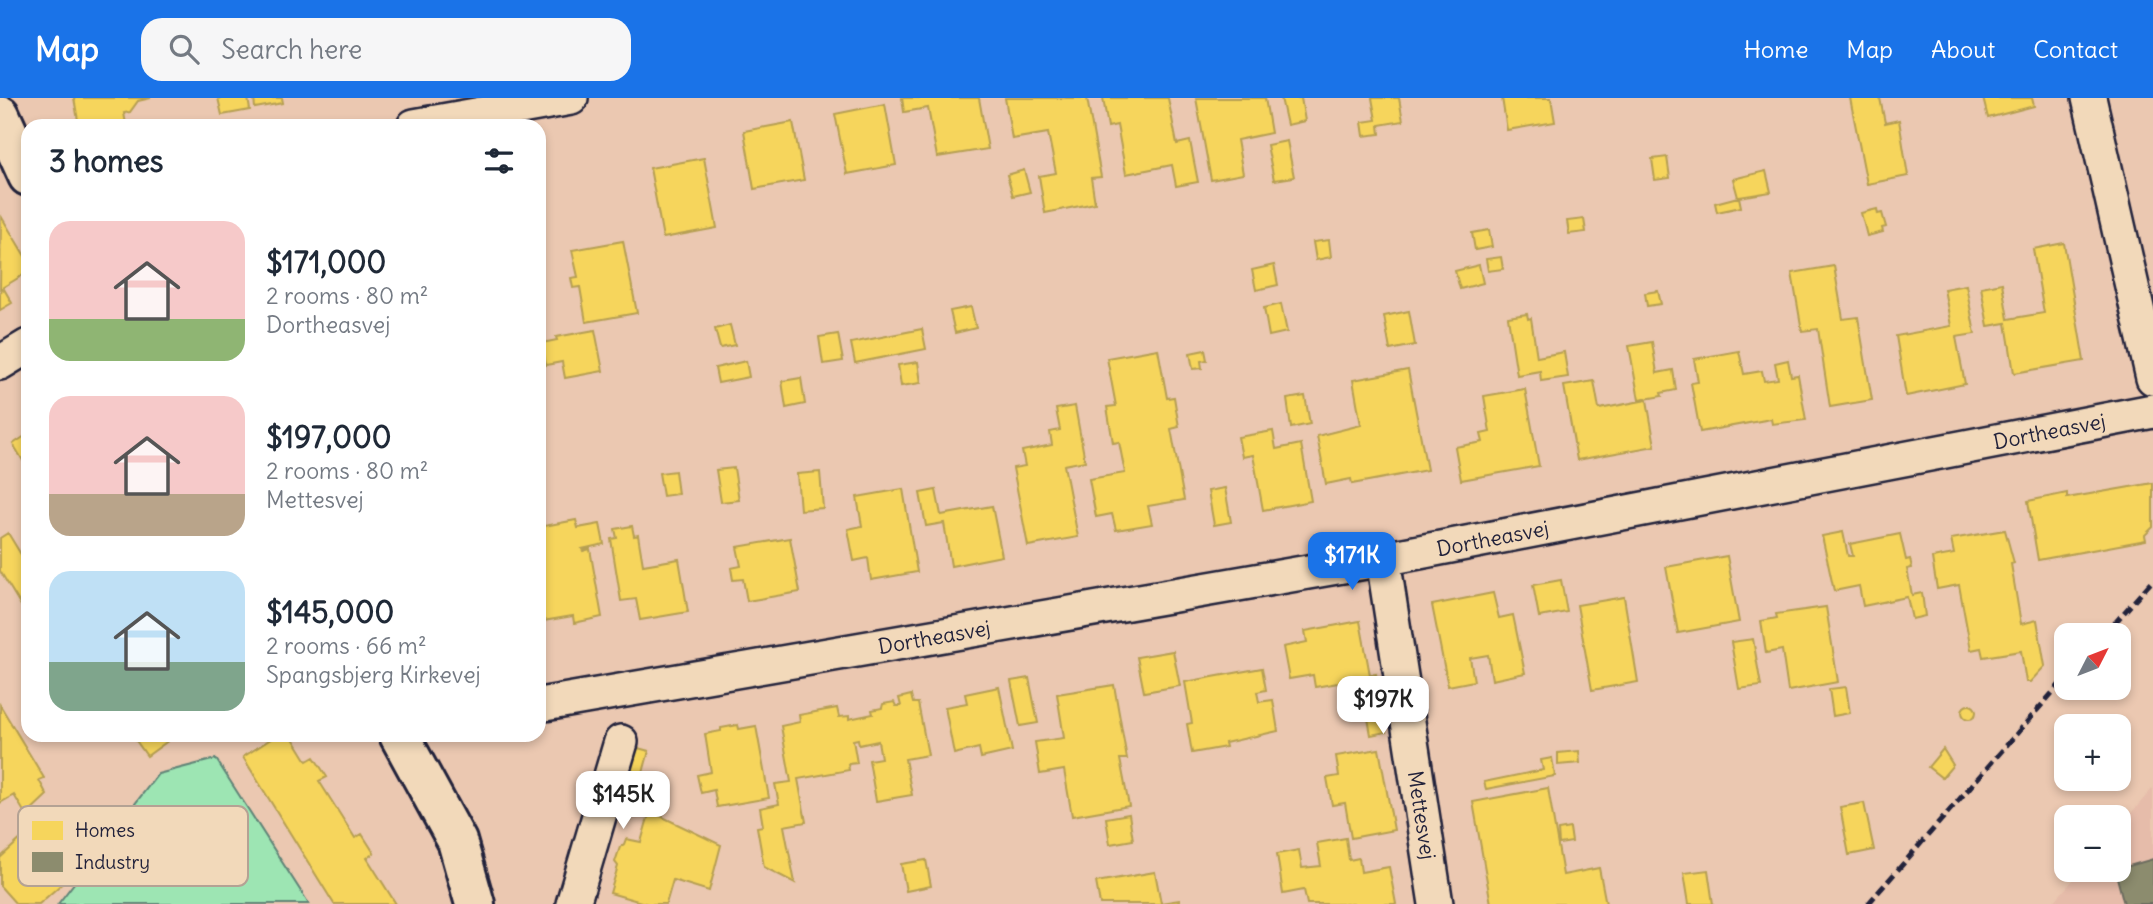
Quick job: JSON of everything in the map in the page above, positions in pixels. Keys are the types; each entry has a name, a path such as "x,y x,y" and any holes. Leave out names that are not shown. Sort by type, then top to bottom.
{"street":[{"path":"453,119 571,98"},
{"path":"2088,98 2153,378"},
{"path":"0,115 21,161"},
{"path":"0,363 21,350"},
{"name":"Dortheasvej","path":"546,704 1383,559 2153,411"},
{"name":"Mettesvej","path":"1383,559 1436,904"},
{"path":"408,742 457,841 475,904"},
{"path":"573,904 621,742"}],"shaded area":[{"path":"2153,788 2153,904 2052,904 2071,882 2131,882 2131,813"}],"green space":[{"path":"216,759 246,806 133,806 158,774"},
{"path":"248,809 309,904 58,904 72,886 248,886"}],"building: Homes":[{"path":"74,98 151,98 138,101 130,112 124,113 125,119 78,119"},
{"path":"218,98 248,98 250,110 222,115"},
{"path":"254,98 282,98 283,103 255,108"},
{"path":"902,98 979,98 988,149 937,157 928,108 904,112"},
{"path":"1005,98 1087,98 1101,177 1091,178 1095,203 1045,213 1039,176 1056,173 1048,133 1012,139"},
{"path":"1103,98 1168,98 1177,144 1190,141 1198,182 1176,186 1172,165 1126,174 1117,125 1108,127"},
{"path":"1196,98 1265,98 1271,133 1237,140 1243,174 1211,180"},
{"path":"1281,98 1301,98 1305,121 1287,125"},
{"path":"1372,98 1399,98 1403,121 1379,125 1380,134 1364,136 1362,122 1376,120"},
{"path":"1502,98 1551,98 1555,122 1507,130"},
{"path":"1850,98 1880,98 1885,123 1899,120 1908,176 1867,184"},
{"path":"1983,98 2032,98 2034,106 1988,118"},
{"path":"885,104 896,165 847,174 835,114"},
{"path":"793,122 804,180 754,189 744,131"},
{"path":"1287,141 1294,177 1274,180 1267,145"},
{"path":"1667,157 1670,178 1655,180 1652,159"},
{"path":"704,158 717,228 663,238 650,168"},
{"path":"1024,170 1030,192 1013,196 1007,175"},
{"path":"1766,171 1771,192 1739,197 1741,207 1717,212 1715,203 1738,197 1733,179"},
{"path":"1877,209 1878,214 1882,213 1886,227 1882,228 1883,232 1867,236 1861,213"},
{"path":"1,216 21,249 21,276 0,289"},
{"path":"1584,219 1586,232 1569,234 1567,221"},
{"path":"1489,230 1492,247 1475,250 1472,233"},
{"path":"1329,240 1331,257 1316,260 1313,242"},
{"path":"623,241 637,313 586,322 580,287 573,288 571,278 578,277 572,250"},
{"path":"2064,243 2084,361 2014,373 2006,323 1988,326 1981,287 2002,283 2008,319 2044,313 2033,249"},
{"path":"1501,257 1503,269 1488,271 1486,259"},
{"path":"1274,265 1278,285 1256,290 1252,270"},
{"path":"1479,265 1483,283 1460,289 1455,271"},
{"path":"1834,266 1843,319 1858,317 1872,400 1830,407 1818,329 1802,331 1792,273"},
{"path":"1966,285 1975,334 1956,337 1965,384 1906,396 1896,336 1951,326 1944,289"},
{"path":"4,289 12,303 0,310 0,292"},
{"path":"1658,291 1661,304 1647,306 1645,293"},
{"path":"1281,304 1287,332 1269,336 1264,308"},
{"path":"971,307 976,328 955,333 950,311"},
{"path":"1409,311 1415,345 1390,350 1384,316"},
{"path":"1527,314 1528,319 1531,318 1537,357 1564,352 1568,377 1541,381 1540,371 1517,375 1508,317"},
{"path":"730,325 735,345 720,348 715,329"},
{"path":"922,329 926,349 855,363 851,343"},
{"path":"595,330 603,371 565,378 562,362 546,365 546,342 557,340 556,337"},
{"path":"838,334 843,361 823,364 819,337"},
{"path":"1652,342 1657,373 1673,370 1676,390 1661,393 1662,396 1639,400 1629,346"},
{"path":"1158,349 1167,398 1174,397 1179,427 1171,429 1184,500 1148,506 1152,524 1116,530 1112,514 1096,517 1089,479 1125,473 1119,442 1113,443 1107,407 1116,406 1107,358"},
{"path":"1205,350 1207,360 1201,361 1202,368 1193,369 1190,353"},
{"path":"1739,351 1744,374 1762,371 1764,381 1778,379 1775,363 1788,360 1791,376 1798,375 1806,420 1772,424 1771,419 1700,432 1691,383 1698,382 1694,359"},
{"path":"746,361 749,377 718,383 715,368"},
{"path":"918,362 921,383 901,386 898,365"},
{"path":"1408,370 1427,470 1352,484 1351,479 1326,484 1317,436 1361,425 1353,380"},
{"path":"801,378 805,404 786,408 782,381"},
{"path":"1594,381 1599,409 1647,400 1655,446 1577,460 1564,386"},
{"path":"1525,389 1539,466 1461,480 1455,447 1483,442 1481,434 1490,432 1484,396"},
{"path":"1305,396 1310,424 1291,428 1287,399"},
{"path":"1075,406 1085,461 1064,465 1078,537 1028,546 1013,468 1025,466 1022,451 1052,445 1050,432 1060,430 1056,409"},
{"path":"1273,431 1276,449 1301,444 1311,501 1263,510 1253,455 1242,457 1238,437"},
{"path":"21,439 21,457 13,444"},
{"path":"734,468 739,500 721,502 716,470"},
{"path":"675,471 678,494 663,496 659,473"},
{"path":"820,472 823,508 800,510 797,474"},
{"path":"2153,483 2153,527 2145,535 2146,540 2038,560 2028,501 2067,493 2067,498"},
{"path":"1225,488 1231,522 1214,525 1208,491"},
{"path":"903,489 917,572 871,580 868,558 854,561 848,529 862,526 857,497"},
{"path":"936,490 941,515 992,506 1002,556 951,566 944,523 926,526 920,493"},
{"path":"576,520 578,528 600,524 604,544 582,549 590,549 602,617 574,623 573,616 546,620 546,526"},
{"path":"632,526 634,536 638,535 643,565 679,559 688,612 640,620 636,599 621,601 611,539 617,538 615,529"},
{"path":"2005,530 2014,563 2011,564 2021,624 2037,620 2045,666 2030,682 2026,682 2021,651 1983,657 1981,648 1971,650 1959,585 1937,589 1932,558 1954,554 1951,539"},
{"path":"1843,532 1848,556 1853,556 1850,544 1900,534 1906,560 1910,559 1912,568 1907,569 1912,595 1922,593 1925,616 1912,619 1907,597 1863,606 1859,586 1834,591 1822,536"},
{"path":"8,533 21,554 21,605 0,571 0,538"},
{"path":"790,538 800,592 747,601 743,579 733,580 731,568 741,566 737,547"},
{"path":"1727,556 1739,622 1678,633 1666,567"},
{"path":"1561,580 1567,612 1539,617 1533,585"},
{"path":"1493,593 1499,618 1513,615 1525,673 1492,680 1488,655 1470,658 1474,681 1448,686 1432,605"},
{"path":"1624,597 1638,682 1592,690 1577,605"},
{"path":"1826,607 1838,682 1788,691 1782,650 1766,653 1761,621 1777,618 1776,614"},
{"path":"1360,621 1370,675 1376,674 1386,732 1371,735 1361,679 1315,687 1313,675 1289,679 1283,647 1307,642 1305,631"},
{"path":"1753,639 1761,686 1739,689 1731,642"},
{"path":"1173,651 1180,686 1144,692 1137,657"},
{"path":"1262,668 1266,690 1257,692 1259,702 1273,700 1278,731 1225,743 1226,747 1192,753 1187,724 1192,723 1185,682"},
{"path":"1029,678 1038,723 1020,726 1011,681"},
{"path":"1114,685 1127,759 1120,759 1129,806 1072,816 1064,770 1040,774 1035,742 1064,738 1057,694"},
{"path":"999,687 1012,751 981,758 979,748 954,754 945,707 967,703 965,694"},
{"path":"1846,687 1850,713 1833,716 1829,689"},
{"path":"911,695 913,703 918,703 928,755 905,759 912,795 876,801 869,760 881,758 878,741 859,745 858,739 853,740 857,763 848,764 849,770 798,779 806,822 784,826 795,883 764,867 757,827 763,826 760,808 779,804 775,784 791,782 781,726 800,722 799,715 837,708 839,717 849,716 849,719 873,714 872,710 882,708 883,704 894,702 896,706 901,706 899,698"},
{"path":"0,705 44,778 39,780 47,795 35,806 21,806 14,795 0,803"},
{"path":"1966,705 1972,705 1976,712 1972,719 1966,719 1962,715 1962,709"},
{"path":"738,725 739,729 756,726 769,798 717,807 714,790 701,793 697,775 711,772 705,734"},
{"path":"137,742 166,742 147,756"},
{"path":"266,742 295,742 307,761 314,757 327,777 319,781 355,838 362,834 374,853 367,858 396,904 334,904 243,757"},
{"path":"627,745 649,751 639,787 617,781"},
{"path":"1379,749 1394,830 1351,838 1345,803 1332,805 1327,778 1339,776 1336,756"},
{"path":"1943,749 1953,765 1942,778 1928,767"},
{"path":"1579,751 1580,763 1558,765 1558,753"},
{"path":"1552,758 1555,776 1486,789 1484,782 1543,770 1541,760"},
{"path":"1548,788 1563,875 1599,868 1606,904 1491,904 1473,802"},
{"path":"1864,803 1874,850 1849,855 1840,807"},
{"path":"650,811 721,845 709,891 673,880 666,904 648,904 610,893 620,847 626,839 641,842"},
{"path":"1129,814 1133,840 1110,844 1106,818"},
{"path":"1570,828 1572,842 1559,844 1558,830"},
{"path":"1346,838 1349,860 1359,858 1361,872 1389,867 1396,904 1307,904 1304,890 1283,894 1277,854 1299,850 1302,868 1321,866 1317,843"},
{"path":"18,842 18,886 59,886 39,904 16,904 0,886 0,858"},
{"path":"926,860 931,886 906,891 901,864"},
{"path":"1708,870 1713,904 1689,904 1684,873"},
{"path":"1155,872 1161,903 1180,900 1180,904 1100,904 1096,882"}],"building: Industry":[{"path":"2153,859 2153,904 2124,904 2118,882 2131,882 2131,865"}],"railway":[{"path":"2115,623 2153,580"},
{"path":"1868,904 2054,691"}]}
